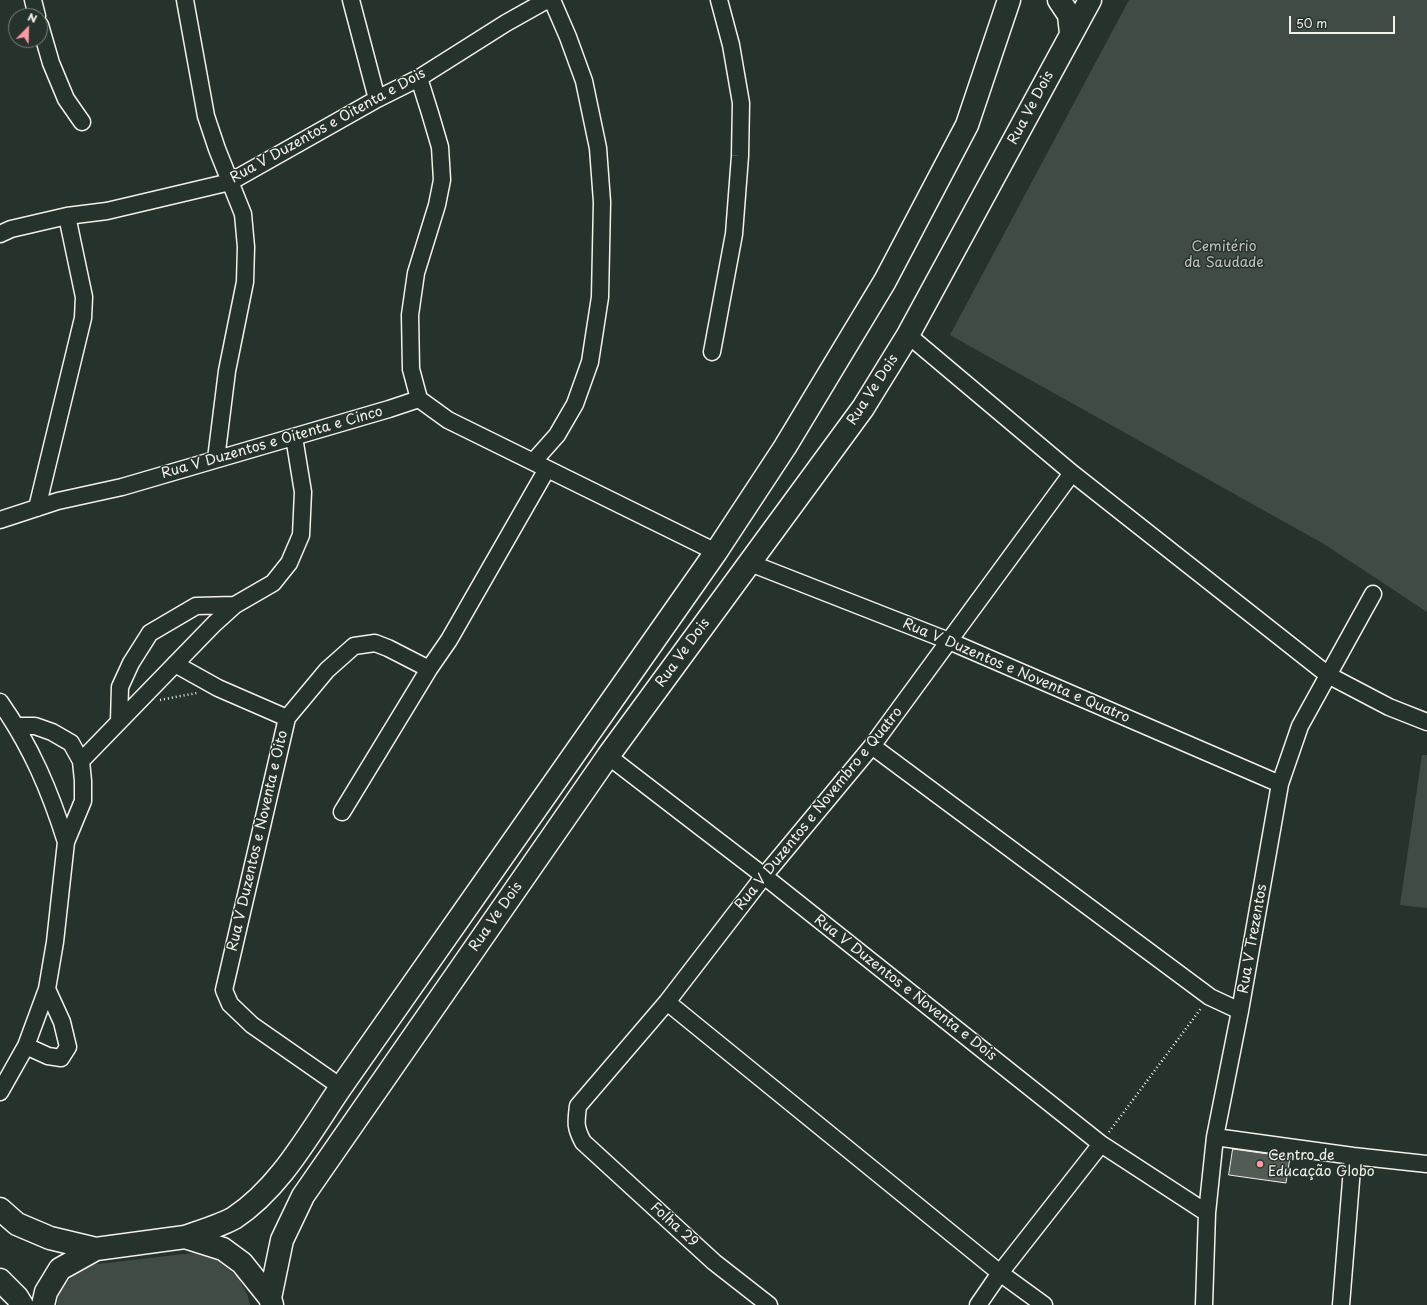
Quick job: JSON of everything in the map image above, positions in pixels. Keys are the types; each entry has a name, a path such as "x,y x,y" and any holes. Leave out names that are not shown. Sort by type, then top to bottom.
{"main road":[{"path":"0,1209 17,1224 50,1238 96,1249 185,1237 232,1218 259,1198 282,1173 341,1086 716,552 786,447 885,281 926,206 967,125 1009,0"},
{"path":"1059,0 1069,15 1071,34"},
{"name":"Rua Ve Dois","path":"271,1301 282,1240 303,1196 608,756 864,408 908,335 1090,0"},
{"path":"185,1237 223,1249 242,1263 271,1301"},
{"path":"43,1305 46,1292 60,1269 96,1249"},
{"path":"0,1280 17,1297 22,1305"}],"street":[{"path":"185,0 206,116 243,214 246,247 245,282 227,371 216,459"},
{"path":"351,0 377,99"},
{"name":"Rua V Duzentos e Oitenta e Dois","path":"0,234 11,229 68,216 114,210 230,182 377,99 419,78 506,23 547,0"},
{"path":"533,462 557,435 575,404 590,362 600,297 602,202 598,148 584,81 568,37 552,0"},
{"path":"712,352 734,234 740,156 741,103 731,46 718,0"},
{"path":"46,48 51,64 66,99 82,122"},
{"path":"419,78 440,147 442,180 437,205 416,273 410,315 410,369 419,398 448,420 716,552"},
{"path":"37,508 83,318 84,297 68,216"},
{"path":"908,335 1072,473 1328,675 1388,707 1427,722"},
{"name":"Rua V Duzentos e Oitenta e Cinco","path":"0,520 58,501 122,487 294,437 389,409 419,398"},
{"path":"81,761 214,624 235,605 273,583 289,563 301,536 303,492 294,437"},
{"path":"342,812 449,640 547,469"},
{"name":"Rua V Duzentos e Novembro e Quatro","path":"583,1142 577,1130 576,1121 578,1106 667,1002 764,876 872,746 1072,473"},
{"name":"Rua V Duzentos e Noventa e Quatro","path":"750,563 949,641 1280,784"},
{"name":"Rua V Trezentos","path":"1204,1305 1207,1213 1215,1137 1240,1012 1280,784 1300,726 1374,594"},
{"path":"119,721 120,687 131,663 150,633 196,606 235,605"},
{"name":"Rua V Duzentos e Noventa e Oito","path":"341,1086 252,1025 230,1004 224,990 287,718 327,670 354,646 375,643 430,669"},
{"path":"175,664 218,688 287,718"},
{"path":"0,702 17,726 43,775 66,842"},
{"path":"0,1092 26,1046 47,990 55,942 66,842 83,801 81,761 71,743 52,732 35,726 17,726"},
{"path":"872,746 1210,997 1240,1012"},
{"name":"Rua V Duzentos e Noventa e Dois","path":"608,756 764,876 1101,1144 1207,1213"},
{"path":"26,1046 48,1056 61,1058 68,1047 62,1022 47,990"},
{"path":"667,1002 1000,1273 1044,1305"},
{"path":"1215,1137 1353,1156 1427,1164"},
{"name":"Folha 29","path":"583,1142 714,1262 769,1305"},
{"path":"978,1305 1000,1273 1101,1144"},
{"path":"1341,1305 1353,1156"}],"path":[{"path":"134,706 218,688"},
{"path":"1101,1144 1210,997"}],"green space":[{"name":"Cemitério da Saudade","path":"1129,0 1427,0 1427,612 1324,544 950,335"},
{"path":"1422,755 1427,755 1427,908 1400,905"},
{"path":"193,1253 216,1259 238,1277 247,1294 250,1305 57,1305 58,1294 73,1275 89,1265"}],"building":[{"name":"Centro de Educação Globo","path":"1233,1149 1290,1157 1286,1183 1229,1175"}],"place":[{"name":"Centro de Educação Globo","path":"1260,1164"}]}
